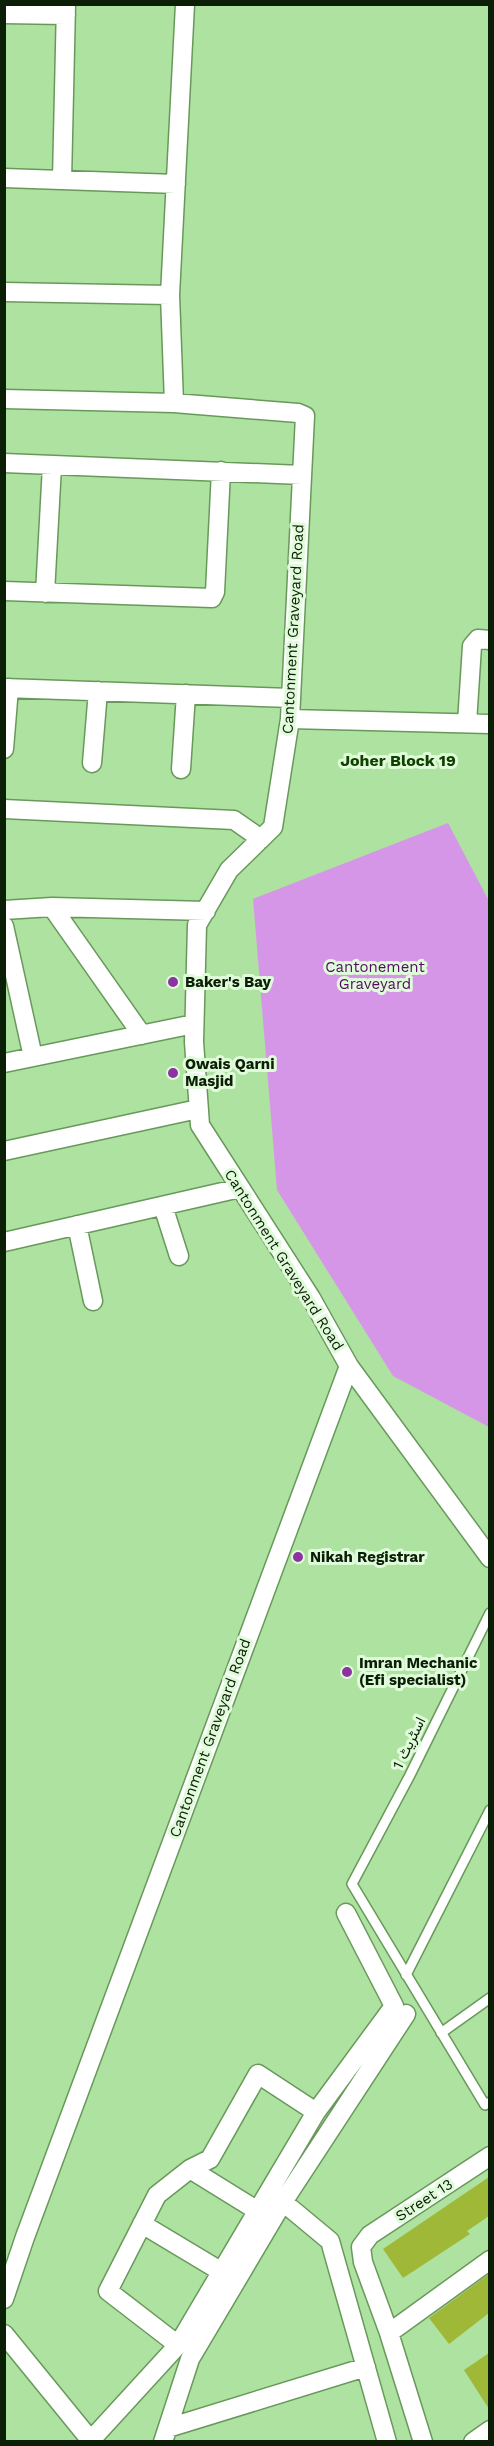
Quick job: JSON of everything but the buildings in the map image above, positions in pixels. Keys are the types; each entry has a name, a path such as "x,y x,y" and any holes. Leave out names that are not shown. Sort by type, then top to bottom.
{"street":[{"path":"4,399 174,403 170,295 185,4"},
{"path":"4,14 66,10 62,180"},
{"path":"4,178 176,184"},
{"path":"4,292 170,295"},
{"name":"Cantonment Graveyard Road","path":"4,2299 131,1951 350,1366 311,1298 200,1125 198,1110 194,1024 197,926 229,870 273,826 290,719 304,416 298,413 174,403"},
{"path":"4,463 302,475"},
{"path":"45,593 52,466"},
{"path":"4,591 212,597 215,592 221,471"},
{"path":"467,723 472,646 478,639 489,640"},
{"path":"4,749 7,688 291,698"},
{"path":"92,763 98,691"},
{"path":"181,769 186,694"},
{"path":"290,719 489,724"},
{"path":"4,809 234,820 261,839"},
{"path":"52,907 142,1035"},
{"path":"4,910 52,907 206,911"},
{"path":"4,926 33,1057"},
{"path":"4,1063 194,1024"},
{"path":"4,1151 198,1110"},
{"path":"4,1242 240,1188"},
{"path":"163,1206 179,1257"},
{"path":"77,1225 93,1301"},
{"path":"350,1366 489,1558"},
{"path":"4,2334 91,2441 178,2346 316,2112 394,2006 346,1913"},
{"path":"165,2435 190,2360 283,2202 406,2014"},
{"path":"178,2346 108,2291 157,2195 190,2169 210,2159 258,2073 316,2112"},
{"name":"Street 13","path":"389,2332 363,2262 361,2247 370,2235 489,2157"},
{"path":"190,2169 258,2211"},
{"path":"283,2202 330,2241 387,2442"},
{"path":"142,2224 222,2272"},
{"path":"423,2442 389,2332 489,2260"},
{"path":"165,2435 366,2367"},
{"path":"473,2442 489,2430"}],"lane":[{"name":"اسٹریٹ 1","path":"406,1975 352,1884 410,1774 489,1613"},
{"path":"489,1810 406,1975 485,2105 489,2102"},
{"path":"441,2033 489,1998"}],"green space":[{"name":"Cantonement Graveyard","path":"448,823 489,901 489,1427 393,1376 277,1190 253,899"}],"place":[{"name":"Baker's Bay","path":"173,982"},
{"name":"Owais Qarni Masjid","path":"173,1073"},
{"name":"Nikah Registrar","path":"298,1557"},
{"name":"Imran Mechanic (Efi specialist)","path":"347,1672"}],"district":[{"name":"Joher Block 19","path":"398,760"}]}
